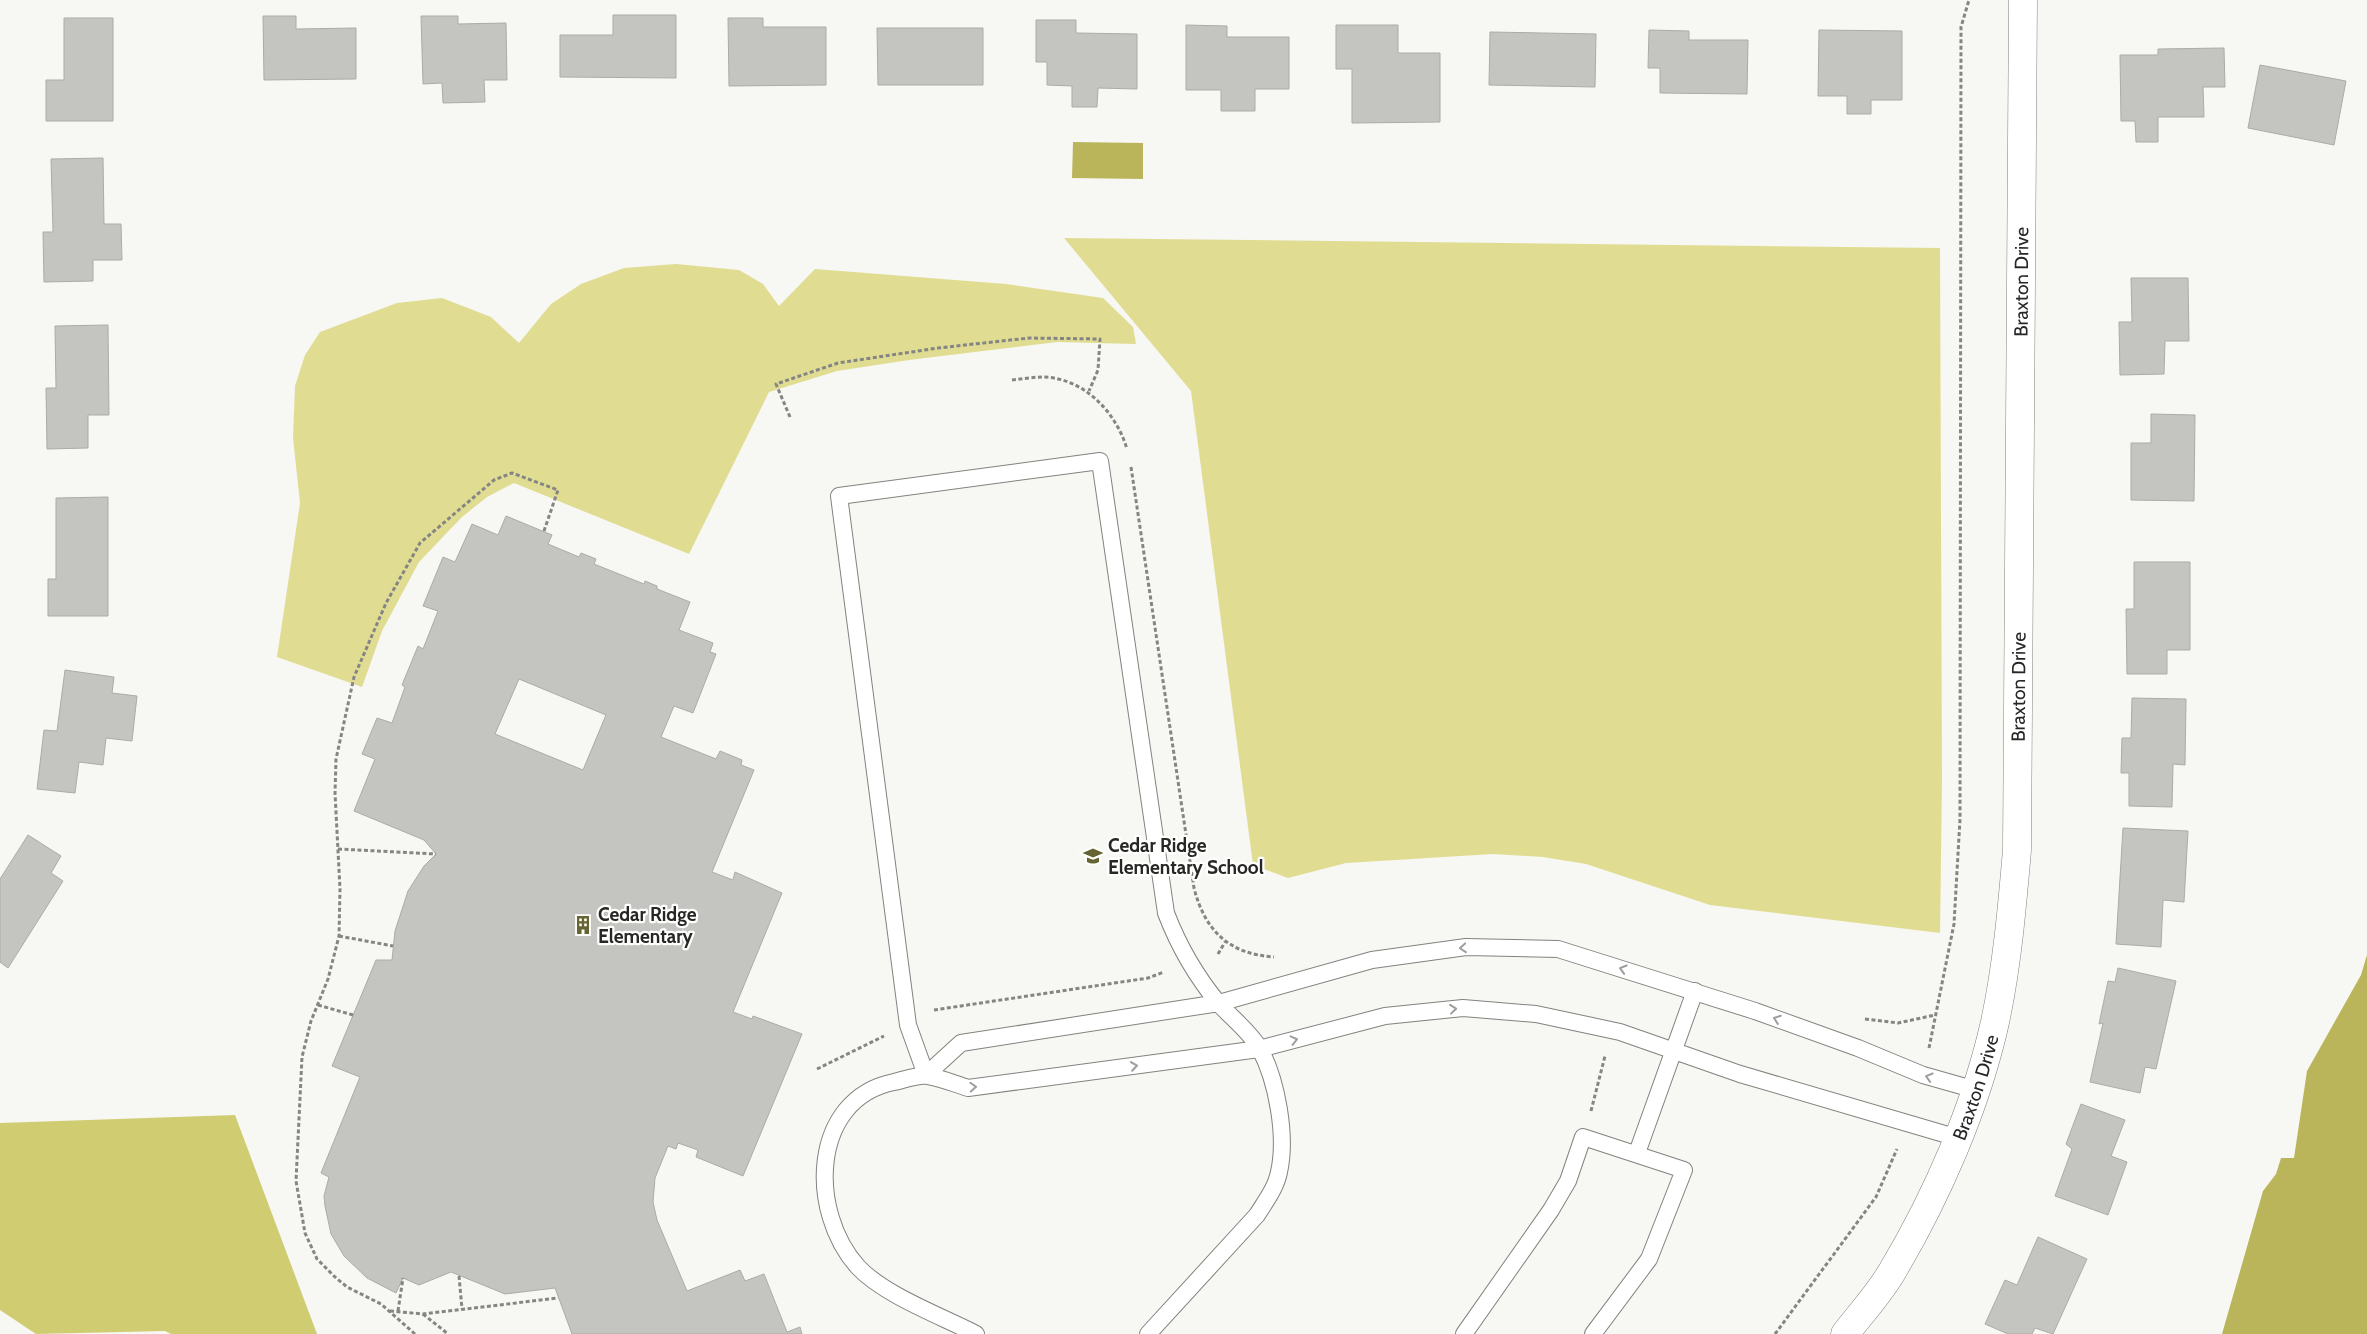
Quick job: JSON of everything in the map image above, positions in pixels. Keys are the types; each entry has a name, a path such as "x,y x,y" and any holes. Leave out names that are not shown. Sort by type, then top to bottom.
{"street":[{"name":"Braxton Drive","path":"1845,1334 1893,1272 1933,1193 1958,1138 1976,1090 1995,1022 2009,941 2017,850 2023,0"}],"lane":[{"path":"926,1075 908,1024 838,496 1100,461 1166,912 1178,946 1189,964 1219,1004 1260,1048 1276,1092 1282,1149 1279,1173 1271,1194 1256,1216 1148,1334"},
{"path":"926,1075 961,1043 1219,1004 1372,960 1466,947 1558,949 1695,991 1858,1048 1923,1075 1976,1090"},
{"path":"1637,1153 1672,1050 1695,991"},
{"path":"976,1334 876,1283 858,1266 842,1243 828,1214 824,1190 826,1156 834,1129 851,1102 876,1086 926,1075 968,1088 1260,1048 1385,1016 1463,1008 1536,1014 1620,1032 1740,1074 1958,1138"},
{"path":"1464,1334 1551,1210 1568,1182 1583,1137 1637,1153 1684,1170 1649,1259 1593,1334"}],"path":[{"path":"1923,1075 1954,924 1960,818 1961,27 1969,0"},
{"path":"790,417 776,384 838,363 1028,338 1100,340 1098,370 1088,391"},
{"path":"1012,380 1044,377 1088,391 1112,417 1128,455"},
{"path":"1131,465 1194,888 1199,908 1211,928 1225,942 1248,954 1281,956"},
{"path":"415,1334 381,1304 347,1286 317,1260 301,1217 296,1182 302,1057 328,979 339,936 335,793 336,759 354,676 386,603 420,543 494,480 512,473 558,490 544,531"},
{"path":"338,849 436,854"},
{"path":"339,936 393,946"},
{"path":"817,1068 936,1009 1148,978 1218,954 1225,942"},
{"path":"318,1005 353,1015"},
{"path":"1856,1018 1898,1023 1935,1015"},
{"path":"1776,1334 1876,1197 1908,1124"},
{"path":"459,1276 462,1310"},
{"path":"398,1312 403,1278"},
{"path":"389,1311 424,1314 558,1298"},
{"path":"424,1314 448,1334"}],"shaded area":[{"path":"1073,142 1143,143 1143,179 1072,178"},
{"path":"1064,238 1940,248 1942,779 1940,933 1710,905 1586,864 1543,857 1493,854 1346,863 1288,878 1253,865 1191,391"},
{"path":"676,264 739,270 763,284 779,306 815,269 1006,284 1103,298 1133,327 1136,344 1057,342 909,360 837,371 769,392 689,554 514,483 487,497 462,517 419,562 382,631 362,687 277,657 300,503 293,438 295,386 305,355 320,332 397,303 442,298 491,317 519,343 551,304 581,284 624,268"},
{"path":"2367,955 2367,1334 2222,1334 2263,1191 2276,1174 2281,1158 2294,1158 2307,1071 2361,975"},
{"path":"235,1115 317,1334 171,1334 165,1331 36,1334 0,1310 0,1123"}],"building":[{"path":"613,15 676,15 676,78 560,77 560,35 613,35"},
{"path":"263,16 296,16 296,29 356,28 356,79 264,80"},
{"path":"421,16 458,16 458,24 506,23 507,80 484,80 485,102 443,103 442,83 423,84"},
{"path":"64,18 113,18 113,121 46,121 46,80 64,80"},
{"path":"728,18 763,18 763,27 826,27 826,85 729,86"},
{"path":"1036,20 1076,20 1076,33 1137,34 1137,89 1098,88 1097,107 1072,107 1072,86 1047,85 1047,62 1036,62"},
{"path":"1186,25 1227,26 1227,37 1289,37 1289,89 1255,89 1255,111 1221,111 1221,90 1186,90"},
{"path":"1336,25 1398,25 1398,53 1440,53 1440,122 1352,123 1352,69 1336,69"},
{"path":"877,28 983,28 983,85 878,85"},
{"path":"1649,30 1689,31 1689,40 1748,40 1747,94 1660,93 1660,68 1648,68"},
{"path":"1819,30 1902,31 1902,100 1871,100 1871,114 1847,114 1847,96 1818,96"},
{"path":"1490,32 1596,34 1595,87 1489,85"},
{"path":"2224,48 2225,87 2203,87 2204,117 2158,117 2158,142 2136,142 2135,121 2121,121 2120,55 2158,55 2158,49"},
{"path":"2260,65 2346,81 2334,145 2248,128"},
{"path":"103,158 104,224 121,224 122,260 93,260 93,281 44,282 43,232 53,232 51,159"},
{"path":"2131,278 2188,278 2189,341 2165,341 2164,374 2120,375 2119,322 2132,322"},
{"path":"108,325 109,415 88,415 88,448 47,449 46,388 56,388 55,326"},
{"path":"2151,414 2195,415 2194,501 2131,500 2131,443 2151,443"},
{"path":"108,497 108,616 48,616 48,579 56,579 56,498"},
{"name":"Cedar Ridge Elementary","path":"506,516 552,535 548,544 579,557 581,553 596,559 594,564 644,584 645,581 657,586 657,589 690,602 679,630 713,643 710,652 716,654 693,713 674,706 661,737 716,759 720,751 742,760 741,765 754,770 712,872 733,880 735,872 782,893 733,1012 752,1019 753,1016 802,1034 743,1176 696,1157 698,1150 678,1143 676,1149 668,1146 655,1178 653,1202 657,1220 687,1291 740,1270 745,1281 764,1274 787,1332 800,1327 802,1334 572,1334 555,1288 505,1294 451,1272 419,1285 403,1278 396,1293 367,1278 344,1256 331,1234 324,1196 329,1177 321,1173 360,1077 332,1066 376,960 392,960 395,931 408,891 424,866 436,854 424,840 354,811 375,759 362,754 377,718 392,723 405,687 402,685 418,646 423,649 438,611 423,606 443,557 455,562 472,524 498,535","holes":["519,679 606,715 583,770 495,734"]},
{"path":"2134,562 2190,562 2190,650 2167,650 2167,674 2127,674 2126,609 2134,609"},
{"path":"65,670 114,677 112,693 137,696 132,741 106,738 103,765 79,762 75,793 37,789 44,730 57,731"},
{"path":"2132,698 2186,699 2185,765 2173,764 2172,807 2129,806 2129,773 2121,773 2122,738 2131,738"},
{"path":"2123,828 2188,831 2184,902 2163,900 2161,947 2116,944"},
{"path":"28,835 61,856 51,873 63,881 8,968 0,962 0,879"},
{"path":"2118,968 2176,981 2156,1069 2145,1067 2140,1093 2090,1082 2103,1023 2099,1024 2108,981 2115,982"},
{"path":"2081,1104 2125,1120 2111,1156 2127,1162 2108,1215 2055,1196 2072,1149 2066,1144"},
{"path":"2038,1237 2087,1259 2053,1334 2035,1328 2032,1334 2008,1334 1985,1324 2005,1280 2017,1285"}],"place":[{"name":"Cedar Ridge Elementary School","path":"1093,856"},
{"name":"Cedar Ridge Elementary","path":"583,925"}]}
